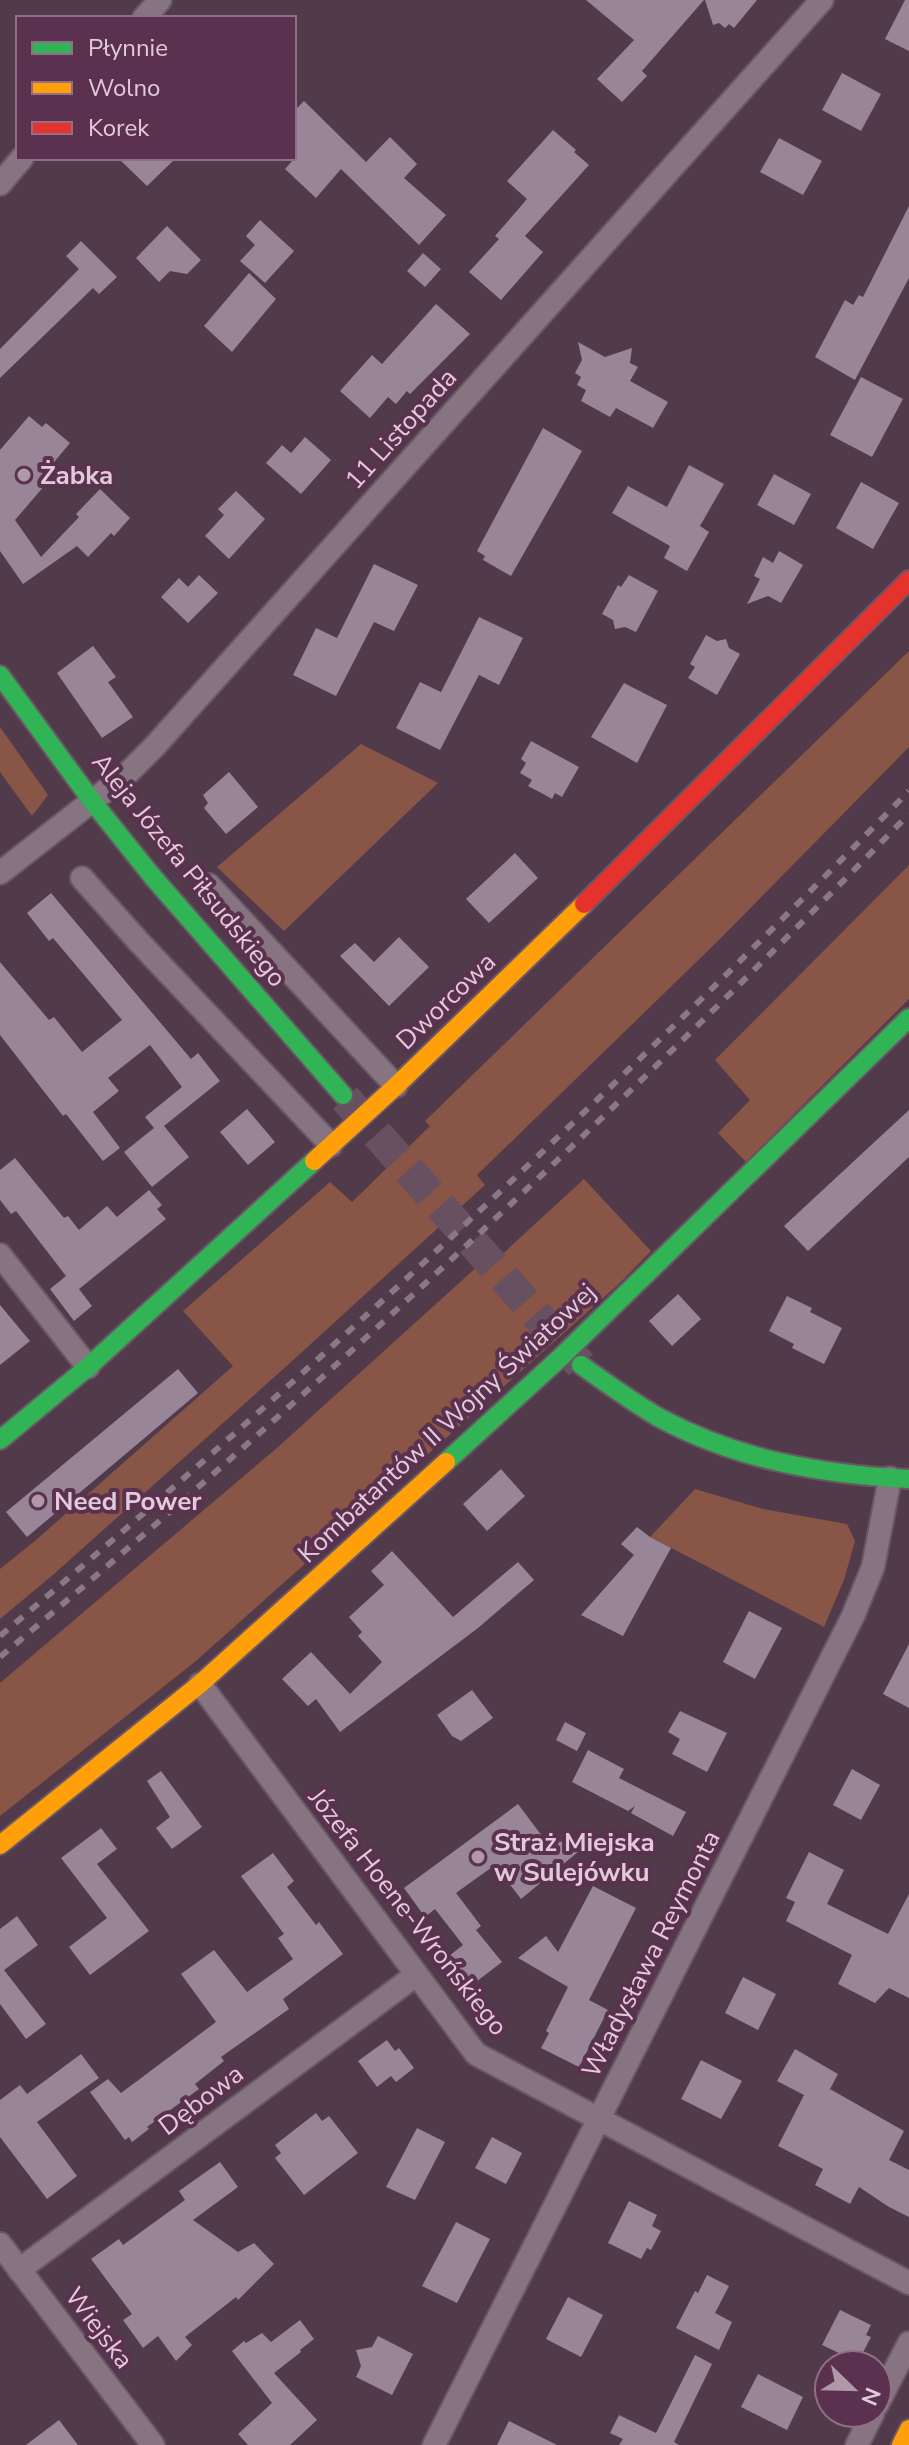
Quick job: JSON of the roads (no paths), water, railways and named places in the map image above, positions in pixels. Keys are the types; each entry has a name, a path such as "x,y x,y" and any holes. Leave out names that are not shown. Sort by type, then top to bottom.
{"street":[{"path":"146,16 160,0"},
{"name":"11 Listopada","path":"0,873 128,773 154,747 822,0"},
{"path":"0,184 20,160"},
{"name":"Dworcowa","path":"0,1440 88,1367 396,1086 909,580"},
{"name":"Aleja Józefa Piłsudskiego","path":"0,675 92,801 209,944 343,1095"},
{"path":"82,878 331,1145"},
{"name":"Aleja Józefa Piłsudskiego","path":"209,885 396,1086"},
{"name":"Kombatantów II Wojny Światowej","path":"0,1845 200,1684 561,1357 909,1018"},
{"path":"0,1255 88,1367"},
{"path":"581,1365 620,1395 666,1423 712,1444 760,1460 811,1471 900,1478"},
{"name":"Władysława Reymonta","path":"434,2445 853,1616 873,1567 900,1478"},
{"name":"Józefa Hoene-Wrońskiego","path":"200,1684 476,2054 909,2283"},
{"name":"Dębowa","path":"19,2270 416,1975"},
{"name":"Wiejska","path":"0,2244 153,2445"},
{"path":"893,2374 909,2343"},
{"path":"901,2445 909,2429"}],"tunnel":[{"path":"345,1098 581,1365"}],"railway":[{"path":"0,1636 235,1433 465,1225 689,1010 909,791"},
{"path":"0,1657 235,1455 465,1247 690,1033 909,814"}],"place":[{"name":"Żabka","path":"24,475"},
{"name":"Need Power","path":"38,1501"},
{"name":"Straż Miejska w Sulejówku","path":"478,1857"}]}
